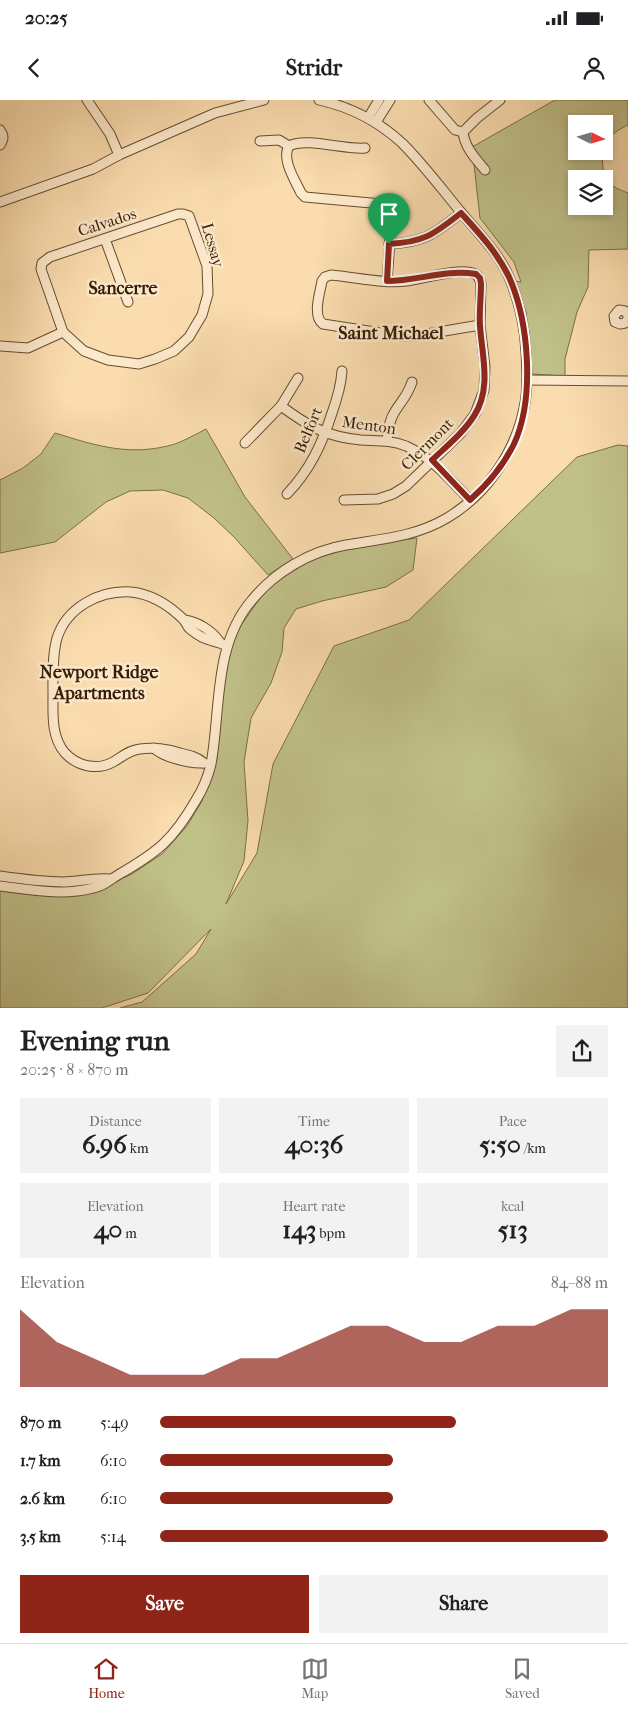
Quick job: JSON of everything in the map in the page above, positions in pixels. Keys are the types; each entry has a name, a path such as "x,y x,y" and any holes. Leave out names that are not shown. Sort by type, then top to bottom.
{"street":[{"path":"87,100 110,134 118,155"},
{"path":"0,202 93,169 118,155 215,113 264,100"},
{"path":"0,886 30,890 79,891 102,886 110,879 154,853 171,838 184,822 209,773 207,764 227,646 236,624 249,602 265,585 288,568 311,555 343,546 387,540 418,532 448,518 491,480 514,443 524,408 527,380 525,342 519,306 508,276 493,250 409,150 372,120 338,105 319,100"},
{"path":"372,120 379,100"},
{"path":"372,120 390,100"},
{"path":"429,100 455,130 463,132"},
{"path":"463,132 500,100"},
{"path":"0,130 4,135 4,140 0,145"},
{"path":"463,132 464,141 473,156 485,170"},
{"path":"260,141 280,140 289,146"},
{"path":"365,148 295,142 286,151 286,158 301,194 305,197 382,204 388,206 392,214 387,281 330,275 325,277 322,281 317,315 319,321 323,324 401,336 414,336 480,325"},
{"path":"389,244 422,240 434,234 461,213"},
{"name":"Calvados","path":"41,268 42,263 50,257 178,214 189,216"},
{"name":"Lessay","path":"41,268 63,332 84,351 108,360 138,364 155,359 174,351 189,337 202,315 208,294 207,266 189,216"},
{"path":"105,239 128,302"},
{"name":"Clermont","path":"344,500 378,498 393,494 416,478 460,434 475,414 484,390 486,367 480,325 480,278 476,274 448,272 405,281 387,281"},
{"path":"628,315 625,311 619,310 614,316 615,322 620,324 626,323 628,319"},
{"path":"0,346 28,348 63,332"},
{"name":"Belfort","path":"287,494 308,469 326,433 340,391 342,371"},
{"path":"245,443 281,406 298,378"},
{"path":"527,380 626,382"},
{"path":"387,440 394,413 408,393 412,382"},
{"name":"Menton","path":"281,406 302,422 326,433 362,440 387,440 404,446 432,460 470,500"},
{"path":"207,764 197,764 177,759 159,753 154,748 131,751 103,766 83,765 70,758 61,748 54,732 54,666 57,639 65,622 78,607 98,597 122,592 143,594 153,598 169,607 184,620 189,628 210,640 218,641 227,646"},
{"path":"0,876 63,882 100,878 110,879"}],"green space":[{"path":"555,100 628,100 628,125 613,134 613,115 568,115 568,160 602,160 604,170 568,170 568,215 613,215 613,185 628,193 628,249 589,250 588,287 577,312 565,359 565,376 531,374 526,312 515,281 521,282 514,262 480,218 472,147"},
{"path":"206,429 245,497 293,559 268,575 214,518 188,498 163,490 130,491 106,502 55,542 0,553 0,480 23,468 41,454 55,433 100,446 144,450 175,444"},
{"path":"618,445 628,446 628,1008 120,1008 142,1002 196,954 211,929 148,993 102,1008 0,1008 0,888 72,893 108,885 132,874 162,854 187,826 202,801 214,769 224,682 230,651 239,628 258,601 274,583 313,559 358,546 417,538 413,570 386,587 322,601 296,609 284,628 282,652 271,683 251,718 244,762 248,821 244,861 226,904 257,853 273,764 334,646 409,620 577,457"}],"district":[{"name":"Sancerre","path":"123,288"},
{"name":"Saint Michael","path":"391,333"},
{"name":"Newport Ridge Apartments","path":"99,682"}],"route":[{"path":"461,213 493,250 508,276 519,306 525,342 527,380 524,408 514,443 491,480 470,500 432,460 460,434 475,414 484,390 486,367 480,325 480,278 476,274 448,272 419,279 387,281 389,244 422,240 434,234 461,213"}]}
